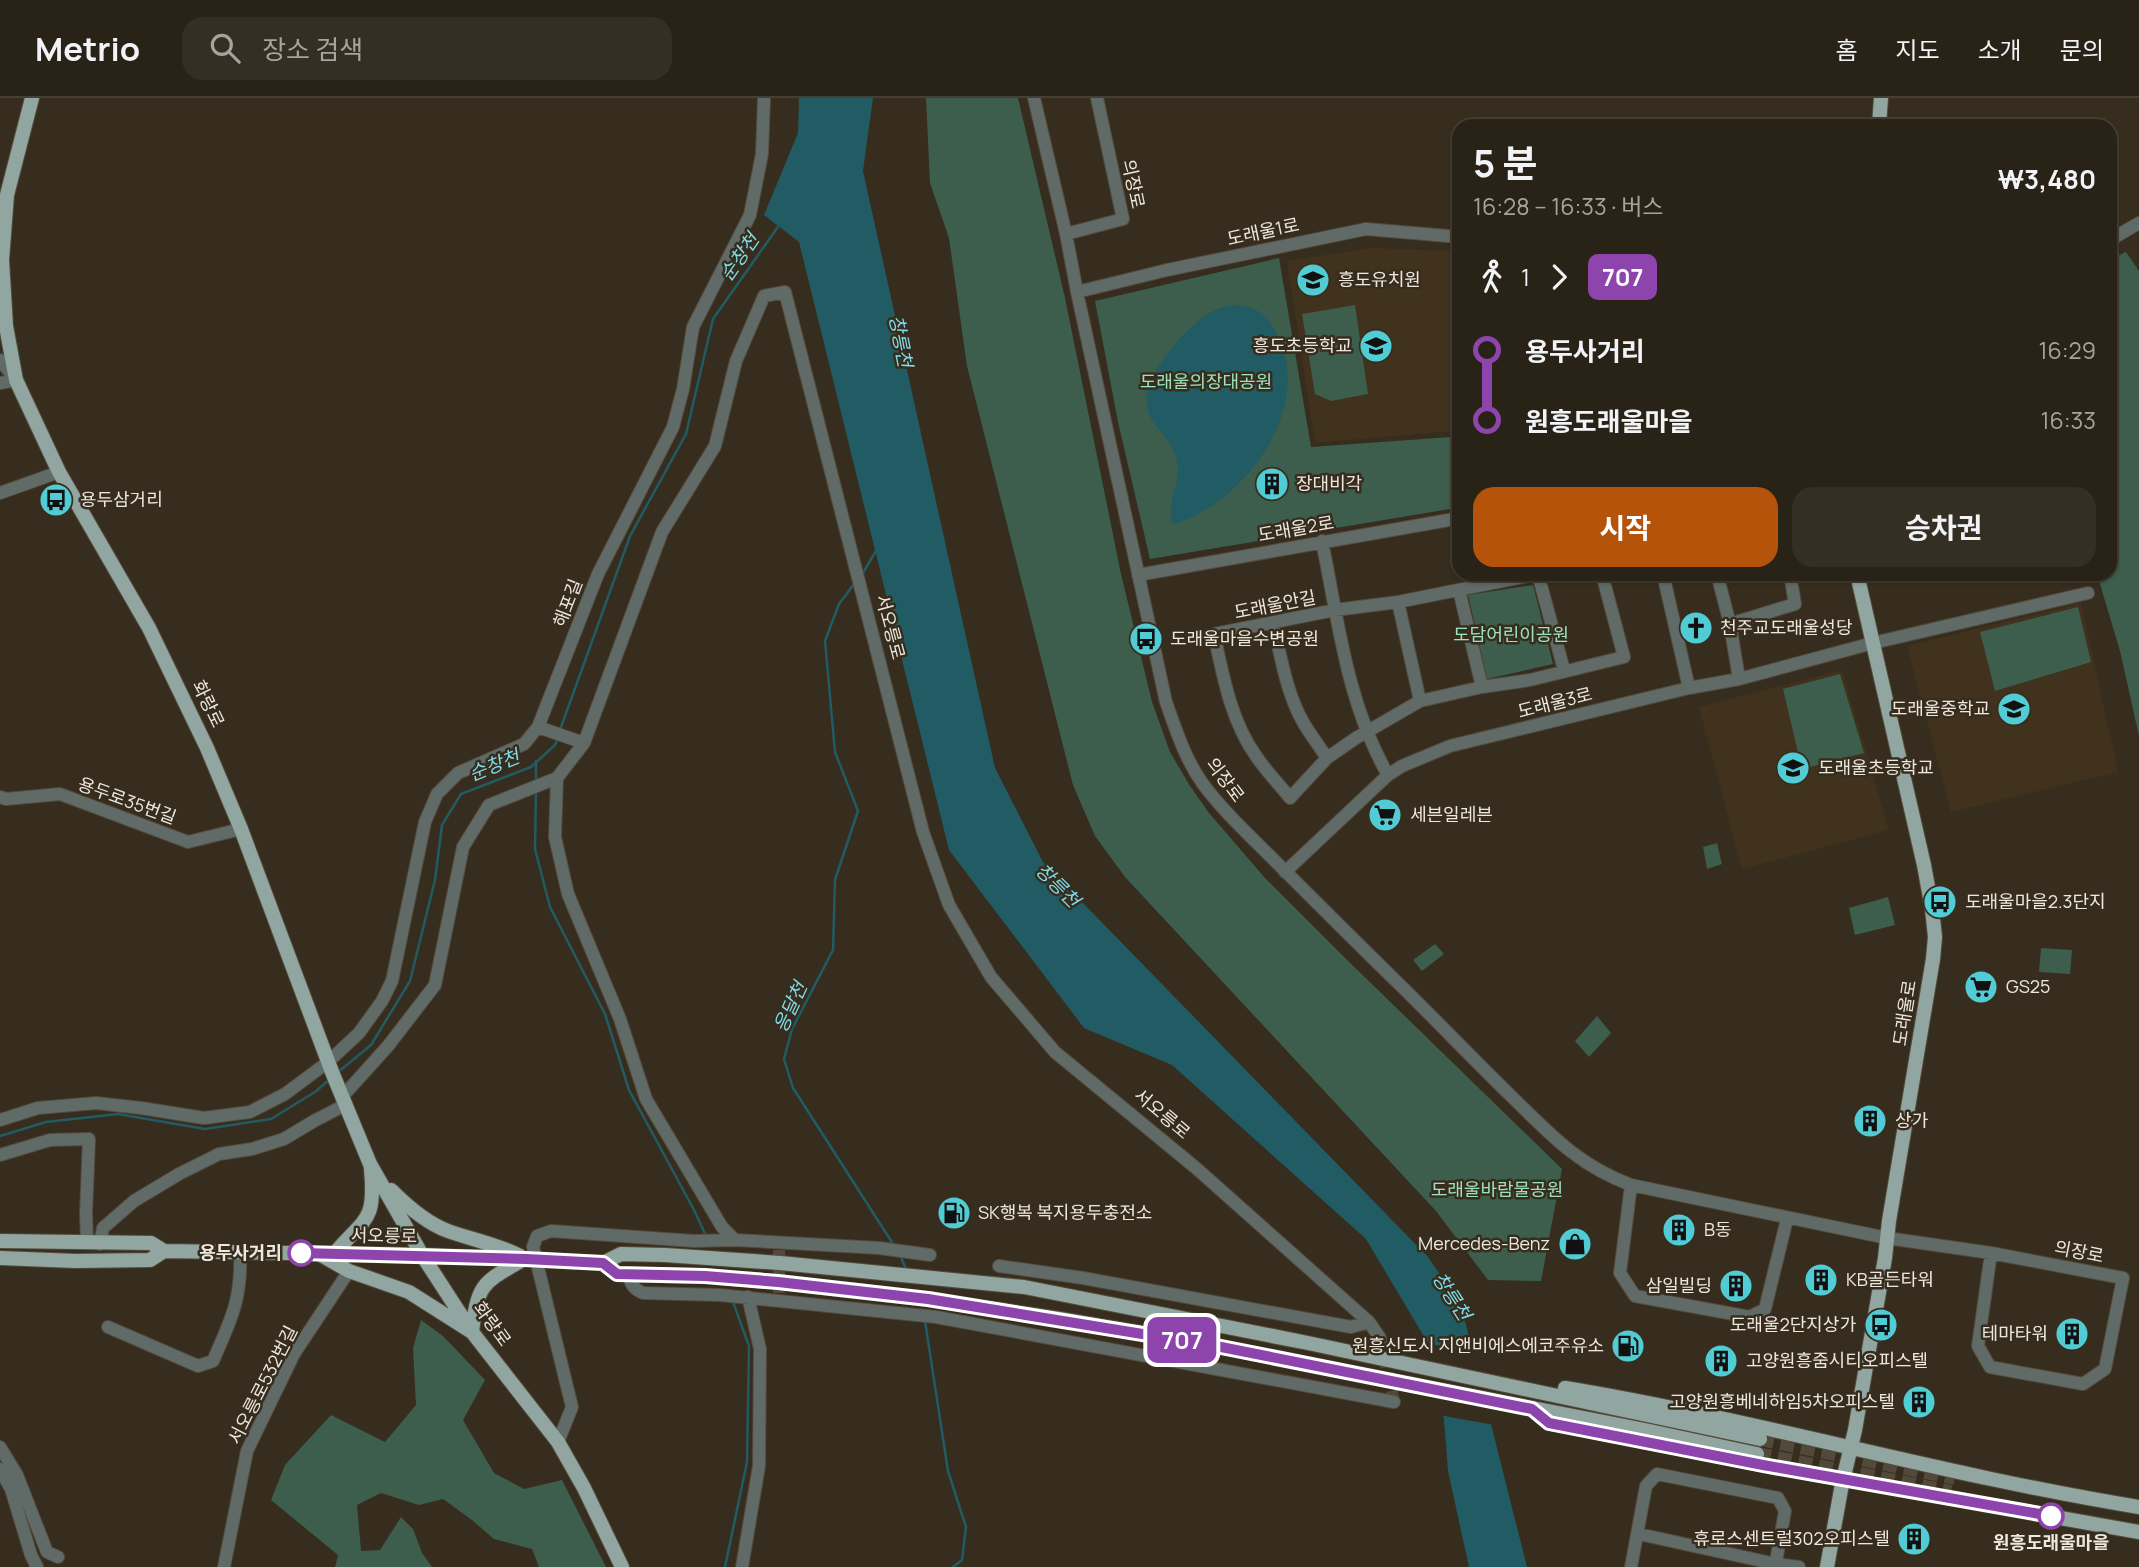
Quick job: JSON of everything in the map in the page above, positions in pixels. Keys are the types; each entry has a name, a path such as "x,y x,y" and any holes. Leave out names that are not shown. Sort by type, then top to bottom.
{"main road":[{"name":"화랑로","path":"33,98 7,195 2,230 2,300 16,380 59,472 149,628 208,748 370,1164 422,1255 472,1332 558,1442 584,1488 622,1567"},
{"path":"1880,119 1881,98"},
{"name":"도래울로","path":"1827,1567 1885,1258 1935,937 1924,865 1859,581"},
{"path":"370,1164 373,1191 371,1212 362,1227 327,1254 349,1270 409,1292 472,1332 476,1300 480,1291 488,1282 531,1259"},
{"path":"370,1164 400,1200 435,1225 531,1259"},
{"name":"서오릉로","path":"0,1241 151,1244 164,1251 422,1255 603,1263 621,1254 706,1258 894,1274 1024,1287 1527,1388"},
{"name":"서오릉로","path":"0,1258 150,1260 164,1251"},
{"name":"서오릉로","path":"603,1263 617,1274 732,1278 928,1299 1216,1346 1530,1408"},
{"path":"1527,1388 1553,1386 1648,1402 1850,1454 2139,1507"},
{"path":"1527,1388 1760,1438"},
{"path":"1530,1408 1757,1454"},
{"path":"1530,1408 1549,1423 1763,1465 2139,1532"}],"street":[{"name":"해포길","path":"337,1084 392,981 425,822 438,794 458,773 524,744 542,728 598,574 673,427 683,390 693,327 750,215 762,154 764,98"},
{"name":"의장로","path":"1034,98 1066,234 1166,702 1183,748 1203,783 1219,804 1557,1141 1584,1163 1611,1178 1631,1185 1787,1219 1887,1238 1991,1253 2123,1278 2105,1369 2083,1384 1990,1367 1978,1346 1991,1253"},
{"name":"의장로","path":"1066,234 1124,219 1097,98"},
{"path":"2117,236 2139,223"},
{"name":"도래울1로","path":"1077,292 1167,270 1366,229 1452,236"},
{"name":"서오릉로","path":"554,779 579,741 662,532 715,446 736,361 764,296 785,292 923,832 949,905 991,977 1055,1052 1196,1168 1369,1322 1380,1338"},
{"name":"화랑로","path":"0,360 16,380"},
{"path":"0,383 16,380"},
{"path":"0,493 59,472"},
{"name":"도래울2로","path":"1138,575 1452,519"},
{"name":"도래울안길","path":"1322,541 1346,666 1367,731 1388,775"},
{"name":"도래울안길","path":"1503,581 1398,602 1335,610 1214,635 1234,713 1255,755 1290,798 1327,758 1367,731 1420,701 1482,687 1530,680 1624,657 1604,581"},
{"name":"도래울안길","path":"1540,581 1564,670"},
{"path":"1665,581 1689,688"},
{"path":"1719,581 1730,624 1739,679"},
{"path":"1730,624 1796,604 1791,581"},
{"path":"1459,590 1482,687"},
{"name":"도래울3로","path":"1285,872 1376,784 1402,766 1450,746 1689,688 1739,679 1873,643 2088,593"},
{"path":"1398,602 1420,701"},
{"path":"1273,623 1293,700 1303,722 1327,758"},
{"path":"542,728 579,741"},
{"path":"94,1243 103,1228 134,1201 179,1174 219,1154 252,1149 284,1139 314,1121 337,1084 388,1046 435,985 463,847 489,805 554,779 555,836 568,894 621,1019 646,1099 722,1227 735,1240"},
{"name":"용두로35번길","path":"0,797 6,799 60,794 188,842 241,830"},
{"path":"0,1120 38,1108 96,1103 204,1118 250,1112 285,1094 337,1084"},
{"path":"0,1155 50,1140 89,1139 86,1214 94,1243"},
{"path":"1631,1185 1620,1273 1636,1296 1750,1317 1765,1309 1787,1219"},
{"path":"558,1442 572,1406 531,1259 537,1236 551,1231 694,1241 735,1240 779,1246 879,1248 930,1255"},
{"path":"108,1327 198,1366 213,1360 235,1310 241,1278 240,1252"},
{"path":"999,1266 1083,1278 1351,1327 1369,1322"},
{"name":"서오릉로532번길","path":"224,1567 247,1451 294,1354 349,1270"},
{"path":"628,1274 636,1291 643,1293 779,1297 923,1315 1394,1402"},
{"path":"742,1567 759,1466 760,1349 745,1297"},
{"path":"0,1447 17,1475 47,1552 58,1557"},
{"path":"0,1469 11,1489 37,1567"},
{"path":"1631,1567 1646,1486 1657,1474 1778,1498 1785,1511 1775,1565"},
{"path":"1639,1534 1775,1565 1799,1567"}],"shaded area":[{"name":"흥도초등학교","path":"1371,248 1452,251 1451,431 1315,443 1287,261"},
{"name":"도래울중학교","path":"2081,603 2118,772 1951,812 1907,646"},
{"name":"도래울초등학교","path":"1842,670 1889,830 1742,869 1699,707"}],"green space":[{"name":"도래울바람물공원","path":"926,98 1018,98 1065,298 1121,574 1152,702 1170,752 1209,813 1265,878 1562,1169 1541,1281 1488,1280 1436,1211 1125,877 1095,836 1073,785 967,366 949,238 930,183"},
{"path":"2126,252 2139,271 2139,736 2120,651 2099,581 2117,581 2117,256"},
{"name":"도래울의장대공원","path":"1279,258 1311,447 1451,437 1452,509 1150,559 1118,422 1095,301"},
{"path":"1355,305 1368,394 1331,401 1315,394 1302,314"},
{"name":"도담어린이공원","path":"1533,585 1553,664 1487,679 1468,595"},
{"path":"2078,607 2091,662 1995,691 1980,632"},
{"path":"1840,674 1864,753 1802,769 1783,689"},
{"path":"1717,843 1722,864 1707,869 1703,847"},
{"path":"1888,897 1895,925 1855,935 1849,908"},
{"path":"1435,944 1444,954 1422,971 1413,960"},
{"path":"2041,948 2072,950 2070,974 2039,972"},
{"path":"1597,1016 1611,1033 1589,1057 1575,1041"},
{"path":"421,1320 443,1336 485,1380 463,1420 494,1473 524,1489 562,1480 606,1567 539,1567 532,1549 494,1539 443,1499 419,1505 381,1493 357,1505 361,1551 380,1550 401,1517 413,1529 422,1553 432,1567 335,1567 338,1555 271,1500 285,1465 331,1415 385,1442 416,1405 413,1348"}],"water":[{"name":"창릉천","path":"799,98 873,98 863,171 995,768 1043,862 1428,1257 1461,1305 1527,1567 1469,1567 1448,1471 1444,1420 1429,1345 1366,1239 1172,1065 1084,1028 949,850 799,242 764,215 798,133"},
{"path":"1233,305 1249,307 1260,313 1270,322 1278,336 1287,364 1287,394 1279,423 1265,450 1247,475 1224,497 1199,514 1172,525 1177,461 1170,444 1151,418 1147,397 1158,367 1180,338 1217,309"}],"pier":[{"path":"1424,1343 1476,1352 1494,1425 1439,1415"}],"waterway":[{"name":"순창천","path":"560,730 630,536 686,434 713,319 780,224"},
{"name":"응달천","path":"863,573 877,549"},
{"name":"응달천","path":"854,584 839,604 825,641 835,752 858,811 835,880 833,950 792,1029 784,1059 793,1088 895,1247"},
{"name":"순창천","path":"337,1073 371,1045 410,981 435,880 442,825 461,794 531,767 557,740"},
{"path":"536,761 536,783"},
{"path":"536,789 535,849 550,907 605,1014 629,1090 707,1238"},
{"name":"순창천","path":"0,1136 46,1122 118,1114 205,1129 271,1119 315,1092 330,1079"},
{"name":"응달천","path":"900,1255 906,1269"},
{"path":"725,1567 747,1462 749,1346 733,1302"},
{"name":"응달천","path":"925,1321 948,1471 966,1527 962,1560 953,1567"}],"tunnel":[{"path":"779,1250 779,1293"},
{"path":"1380,1338 1394,1402"},
{"path":"1760,1439 1955,1478"},
{"path":"1757,1454 1951,1492"}],"bus line":[{"name":"707","path":"301,1253 603,1263 617,1274 705,1276 928,1299 1216,1346 1532,1409 1549,1423 1763,1465 2051,1516"}],"place":[{"name":"흥도유치원","path":"1313,280"},
{"name":"흥도초등학교","path":"1376,346"},
{"name":"장대비각","path":"1272,484"},
{"name":"용두삼거리","path":"56,500"},
{"name":"천주교도래울성당","path":"1696,628"},
{"name":"도래울마을수변공원","path":"1146,639"},
{"name":"도래울중학교","path":"2014,709"},
{"name":"도래울초등학교","path":"1793,768"},
{"name":"세븐일레븐","path":"1385,815"},
{"name":"도래울마을2.3단지","path":"1940,902"},
{"name":"GS25","path":"1981,987"},
{"name":"상가","path":"1870,1121"},
{"name":"SK행복 복지용두충전소","path":"954,1213"},
{"name":"B동","path":"1679,1230"},
{"name":"Mercedes-Benz","path":"1575,1244"},
{"name":"용두사거리","path":"301,1253"},
{"name":"KB골든타워","path":"1821,1280"},
{"name":"삼일빌딩","path":"1736,1286"},
{"name":"도래울2단지상가","path":"1881,1325"},
{"name":"테마타워","path":"2072,1334"},
{"name":"원흥신도시 지앤비에스에코주유소","path":"1628,1346"},
{"name":"고양원흥줌시티오피스텔","path":"1721,1361"},
{"name":"고양원흥베네하임5차오피스텔","path":"1919,1402"},
{"name":"원흥도래울마을","path":"2051,1516"},
{"name":"휴로스센트럴302오피스텔","path":"1914,1539"}]}
